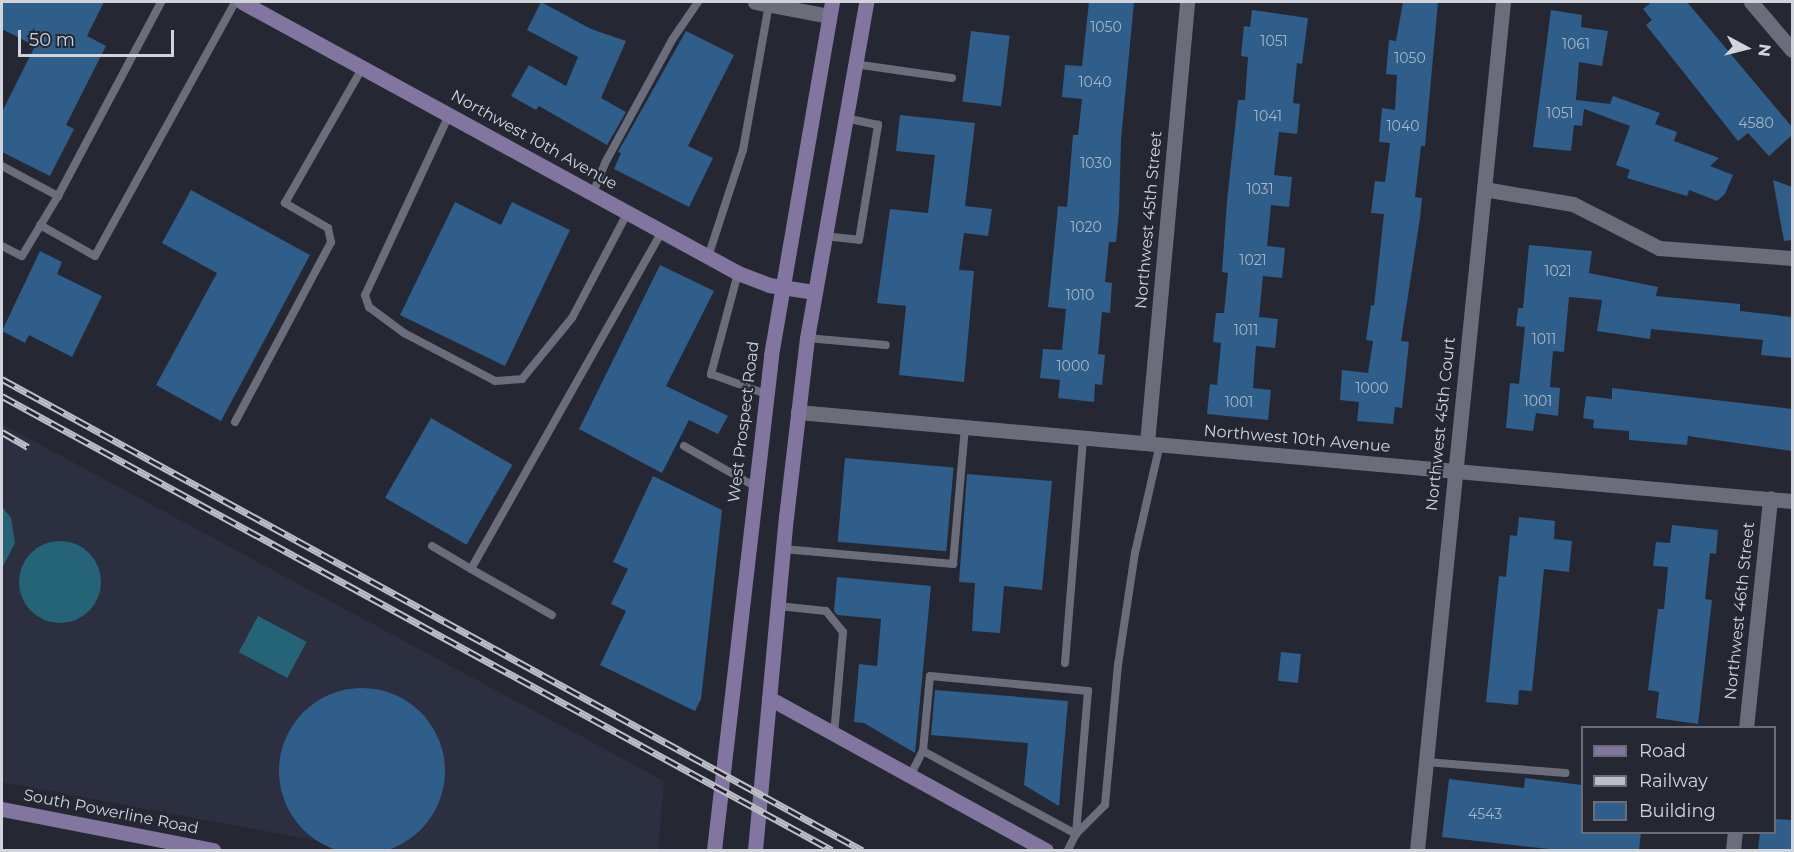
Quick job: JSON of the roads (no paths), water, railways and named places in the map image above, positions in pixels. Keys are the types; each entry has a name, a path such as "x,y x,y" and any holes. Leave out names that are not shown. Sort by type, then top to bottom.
{"main road":[{"name":"Northwest 10th Avenue","path":"242,2 738,273 781,287 814,292"},
{"path":"755,850 783,549 807,338 822,236 866,2"},
{"name":"West Prospect Road","path":"714,850 766,394 781,287 831,9"},
{"path":"769,699 1046,850"},
{"name":"South Powerline Road","path":"2,809 213,850"}],"street":[{"name":"Northwest 45th Street","path":"1153,443 1187,2"},
{"name":"Northwest 45th Court","path":"1417,850 1453,471 1503,2"},
{"path":"1751,2 1792,50"},
{"path":"773,4 831,9"},
{"path":"1484,189 1574,204 1659,248 1792,258"},
{"name":"Northwest 10th Avenue","path":"798,412 1792,501"},
{"name":"Northwest 46th Street","path":"1746,726 1770,498"},
{"path":"1733,850 1735,834"}],"lane":[{"path":"2,246 22,256 57,196 161,2"},
{"path":"40,225 95,256 235,2"},
{"path":"593,193 605,163 672,40 698,2"},
{"path":"708,257 743,150 773,4"},
{"path":"854,64 952,78"},
{"path":"236,422 331,242 328,228 285,203 363,67"},
{"path":"449,115 365,295 369,307 404,333 495,381 522,379 572,318 628,212"},
{"path":"822,236 859,240 878,125 844,118"},
{"path":"2,166 57,196"},
{"path":"471,568 662,231"},
{"path":"738,273 711,374 766,394"},
{"path":"807,338 886,345"},
{"path":"783,549 953,564 964,428"},
{"path":"1065,663 1083,439"},
{"path":"1068,850 1076,834 1105,805 1118,665 1153,443"},
{"path":"684,446 754,486"},
{"path":"432,546 552,615"},
{"path":"778,606 826,611 843,632 834,734"},
{"path":"910,776 923,751 930,676 1088,691 1076,834"},
{"path":"923,751 1076,834"},
{"path":"1426,762 1566,773"}],"water":[{"path":"2,507 11,518 15,543 2,568"},
{"path":"60,541 76,544 89,553 98,566 101,582 98,598 89,611 76,620 60,623 44,620 31,611 22,598 19,582 22,566 31,553 44,544"},
{"path":"258,616 307,642 287,678 239,652"}],"railway":[{"path":"2,379 862,850"},
{"path":"2,396 832,850"},
{"path":"2,432 28,447"}]}
